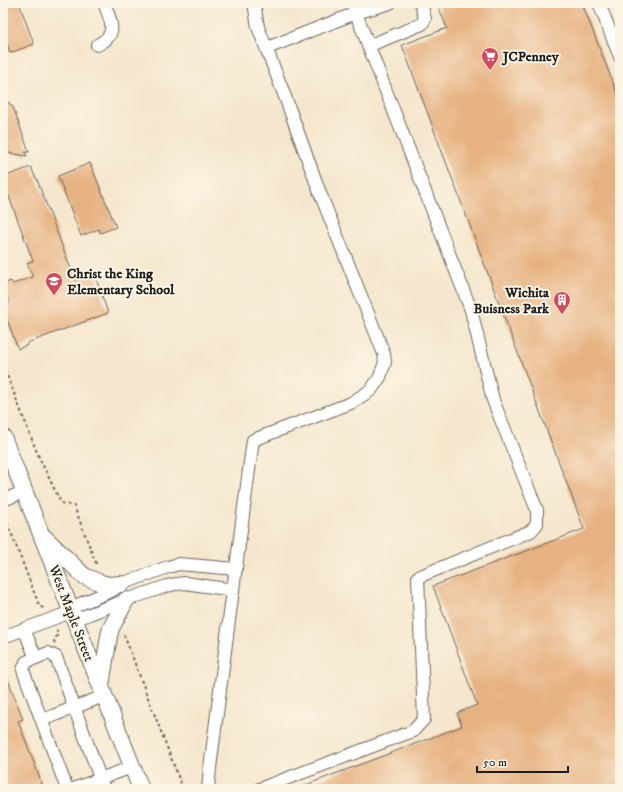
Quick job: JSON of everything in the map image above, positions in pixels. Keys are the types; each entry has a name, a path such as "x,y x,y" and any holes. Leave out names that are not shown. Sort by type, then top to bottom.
{"main road":[{"name":"West Maple Street","path":"4,445 41,534 141,789"},
{"path":"41,534 84,576 109,585 121,584"},
{"path":"102,691 109,636 126,600"}],"street":[{"path":"97,45 104,42 111,34 112,23 104,3"},
{"path":"208,789 253,440 350,403 371,390 380,378 385,362 384,354 320,193 258,27 254,3"},
{"path":"267,48 354,8 390,3"},
{"path":"368,46 422,24 425,19 421,3"},
{"path":"599,3 620,57"},
{"path":"263,788 413,731 424,719 418,577 531,531 537,524 537,510 493,400 471,310 354,8"},
{"path":"3,500 24,492"},
{"path":"72,613 121,584 179,564 236,569"},
{"path":"3,637 72,613 126,600 176,584 185,583 233,590"},
{"path":"24,629 36,658"},
{"path":"67,789 23,670 26,662 48,652 56,657 102,784"},
{"path":"42,720 74,707 102,691"},
{"path":"73,789 102,784 132,767"}],"building":[{"path":"19,3 34,44 10,53 3,32 3,7"},
{"name":"Wichita Buisness Park","path":"437,3 502,3 503,6 511,3 582,3 620,101 620,789 298,789 462,726 457,713 477,705 433,586 584,529 402,45 447,28"},
{"path":"8,102 13,107 29,152 25,152 27,156 3,152 3,107"},
{"path":"90,163 116,227 100,233 99,229 81,236 58,176"},
{"path":"31,167 75,280 94,273 108,313 27,343 27,345 18,349 3,309 3,305 9,303 3,284 11,281 13,284 33,277 27,263 33,261 8,194 3,196 3,177"},
{"path":"3,670 23,719 18,721 44,789 3,789"}],"place":[{"name":"JCPenney","path":"490,71"},
{"name":"Christ the King Elementary School","path":"54,296"},
{"name":"Wichita Buisness Park","path":"562,315"}]}
